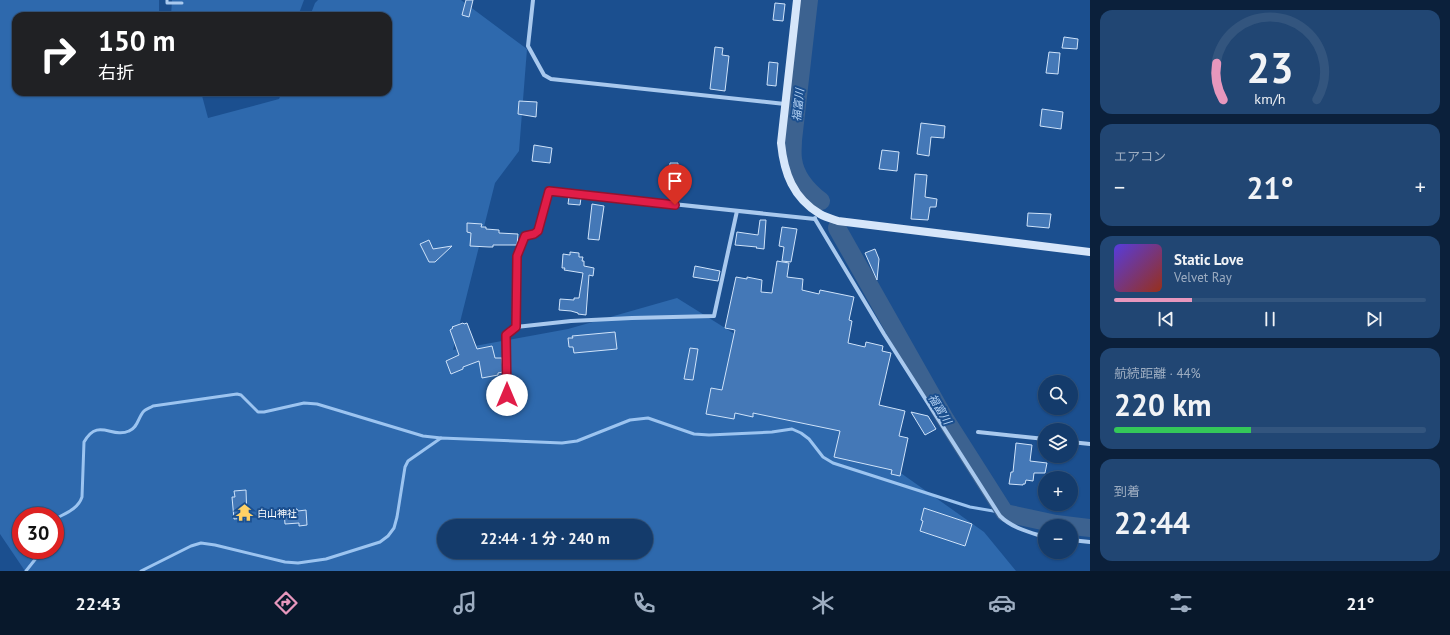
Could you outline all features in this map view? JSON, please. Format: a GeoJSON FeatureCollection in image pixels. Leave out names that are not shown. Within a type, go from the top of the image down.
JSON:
{"type":"FeatureCollection","features":[{"type":"Feature","properties":{"kind":"street"},"geometry":{"type":"LineString","coordinates":[[533,0],[528,46],[544,75],[551,79],[786,104]]}},
{"type":"Feature","properties":{"kind":"street"},"geometry":{"type":"LineString","coordinates":[[797,0],[781,143],[783,162],[788,178],[801,198],[817,216],[884,334],[1000,516],[1005,522],[1021,530],[1038,535]]}},
{"type":"Feature","properties":{"kind":"street"},"geometry":{"type":"LineString","coordinates":[[516,327],[517,256],[525,236],[534,234],[538,231],[549,191],[737,211],[817,216],[838,221],[1090,252]]}},
{"type":"Feature","properties":{"kind":"street"},"geometry":{"type":"LineString","coordinates":[[507,395],[506,335],[516,327],[571,321],[714,316],[737,211]]}},
{"type":"Feature","properties":{"kind":"street"},"geometry":{"type":"LineString","coordinates":[[978,432],[1038,438]]}},
{"type":"Feature","properties":{"kind":"street"},"geometry":{"type":"LineString","coordinates":[[1078,443],[1090,444]]}},
{"type":"Feature","properties":{"kind":"street"},"geometry":{"type":"LineString","coordinates":[[1078,541],[1090,542]]}},
{"type":"Feature","properties":{"kind":"lane"},"geometry":{"type":"LineString","coordinates":[[167,0],[167,3],[182,3]]}},
{"type":"Feature","properties":{"kind":"shaded area"},"geometry":{"type":"Polygon","coordinates":[[[0,0],[159,0],[159,12],[12,12],[12,96],[202,96],[208,118],[279,99],[280,96],[392,96],[392,12],[312,12],[315,3],[318,0],[461,0],[527,49],[519,151],[495,183],[453,350],[568,329],[677,298],[767,354],[881,459],[984,532],[1016,571],[25,571],[17,559],[64,559],[64,507],[12,507],[12,552],[0,534],[0,0]]]}},
{"type":"Feature","properties":{"kind":"shaded area"},"geometry":{"type":"Polygon","coordinates":[[[172,0],[304,0],[300,12],[171,12],[172,0]]]}},
{"type":"Feature","properties":{"kind":"building"},"geometry":{"type":"Polygon","coordinates":[[[466,0],[473,0],[469,17],[462,15],[466,0]]]}},
{"type":"Feature","properties":{"kind":"building"},"geometry":{"type":"Polygon","coordinates":[[[775,3],[785,4],[783,21],[773,20],[775,3]]]}},
{"type":"Feature","properties":{"kind":"building"},"geometry":{"type":"Polygon","coordinates":[[[1064,37],[1078,39],[1077,49],[1062,48],[1064,37]]]}},
{"type":"Feature","properties":{"kind":"building"},"geometry":{"type":"Polygon","coordinates":[[[715,47],[723,48],[722,55],[729,56],[725,91],[710,89],[715,47]]]}},
{"type":"Feature","properties":{"kind":"building"},"geometry":{"type":"Polygon","coordinates":[[[1049,52],[1060,53],[1058,74],[1046,73],[1049,52]]]}},
{"type":"Feature","properties":{"kind":"building"},"geometry":{"type":"Polygon","coordinates":[[[769,62],[778,63],[776,86],[767,85],[769,62]]]}},
{"type":"Feature","properties":{"kind":"building"},"geometry":{"type":"Polygon","coordinates":[[[519,101],[537,102],[536,117],[518,114],[519,101]]]}},
{"type":"Feature","properties":{"kind":"building"},"geometry":{"type":"Polygon","coordinates":[[[1042,109],[1063,112],[1061,129],[1040,126],[1042,109]]]}},
{"type":"Feature","properties":{"kind":"building"},"geometry":{"type":"Polygon","coordinates":[[[921,123],[945,126],[944,138],[931,137],[929,156],[917,154],[921,123]]]}},
{"type":"Feature","properties":{"kind":"building"},"geometry":{"type":"Polygon","coordinates":[[[534,145],[552,148],[550,163],[532,161],[534,145]]]}},
{"type":"Feature","properties":{"kind":"building"},"geometry":{"type":"Polygon","coordinates":[[[882,150],[899,152],[897,171],[879,169],[882,150]]]}},
{"type":"Feature","properties":{"kind":"building"},"geometry":{"type":"Polygon","coordinates":[[[670,163],[678,163],[677,193],[667,192],[670,163]]]}},
{"type":"Feature","properties":{"kind":"building"},"geometry":{"type":"Polygon","coordinates":[[[915,174],[927,175],[925,197],[937,199],[936,207],[930,207],[928,220],[911,219],[915,174]]]}},
{"type":"Feature","properties":{"kind":"building"},"geometry":{"type":"Polygon","coordinates":[[[569,197],[581,198],[580,205],[568,204],[569,197]]]}},
{"type":"Feature","properties":{"kind":"building"},"geometry":{"type":"Polygon","coordinates":[[[592,204],[604,206],[599,240],[588,239],[592,204]]]}},
{"type":"Feature","properties":{"kind":"building"},"geometry":{"type":"Polygon","coordinates":[[[1028,213],[1051,214],[1049,228],[1027,226],[1028,213]]]}},
{"type":"Feature","properties":{"kind":"building"},"geometry":{"type":"Polygon","coordinates":[[[760,220],[766,220],[764,249],[735,245],[737,232],[758,235],[760,220]]]}},
{"type":"Feature","properties":{"kind":"building"},"geometry":{"type":"Polygon","coordinates":[[[467,223],[482,224],[481,227],[499,230],[499,233],[518,234],[517,245],[493,245],[493,247],[470,246],[471,233],[467,232],[467,223]]]}},
{"type":"Feature","properties":{"kind":"building"},"geometry":{"type":"Polygon","coordinates":[[[782,227],[797,229],[791,262],[782,261],[784,247],[779,246],[782,227]]]}},
{"type":"Feature","properties":{"kind":"building"},"geometry":{"type":"Polygon","coordinates":[[[429,240],[433,249],[452,246],[435,262],[429,262],[420,244],[429,240]]]}},
{"type":"Feature","properties":{"kind":"building"},"geometry":{"type":"Polygon","coordinates":[[[875,249],[879,259],[877,280],[865,253],[875,249]]]}},
{"type":"Feature","properties":{"kind":"building"},"geometry":{"type":"Polygon","coordinates":[[[570,252],[579,253],[579,257],[583,257],[582,261],[584,261],[584,266],[594,268],[593,276],[589,275],[586,315],[571,311],[559,310],[560,299],[574,300],[574,298],[579,298],[583,273],[564,270],[565,268],[562,268],[563,254],[570,255],[570,252]]]}},
{"type":"Feature","properties":{"kind":"building"},"geometry":{"type":"Polygon","coordinates":[[[777,261],[789,263],[787,277],[803,279],[802,290],[819,294],[820,290],[854,297],[849,320],[852,321],[848,343],[865,347],[866,342],[883,346],[882,351],[891,353],[879,405],[905,411],[899,436],[908,438],[900,476],[891,474],[892,470],[834,457],[840,431],[753,413],[753,417],[735,413],[734,419],[706,414],[711,388],[722,390],[735,330],[725,328],[736,277],[747,279],[747,277],[762,280],[761,292],[772,293],[777,261]]]}},
{"type":"Feature","properties":{"kind":"building"},"geometry":{"type":"Polygon","coordinates":[[[695,266],[720,271],[718,281],[693,277],[695,266]]]}},
{"type":"Feature","properties":{"kind":"building"},"geometry":{"type":"Polygon","coordinates":[[[467,323],[477,349],[492,346],[495,358],[502,358],[503,372],[498,373],[498,375],[482,378],[479,361],[463,367],[463,369],[451,374],[446,361],[459,355],[450,330],[453,328],[452,327],[467,323]]]}},
{"type":"Feature","properties":{"kind":"building"},"geometry":{"type":"Polygon","coordinates":[[[615,332],[617,349],[574,353],[573,347],[569,347],[568,338],[573,338],[572,336],[615,332]]]}},
{"type":"Feature","properties":{"kind":"building"},"geometry":{"type":"Polygon","coordinates":[[[690,348],[698,349],[693,380],[684,379],[690,348]]]}},
{"type":"Feature","properties":{"kind":"building"},"geometry":{"type":"Polygon","coordinates":[[[911,412],[928,416],[936,429],[925,435],[911,412]]]}},
{"type":"Feature","properties":{"kind":"building"},"geometry":{"type":"Polygon","coordinates":[[[1016,443],[1032,445],[1030,461],[1047,463],[1045,471],[1038,471],[1038,473],[1034,473],[1033,481],[1026,480],[1025,484],[1023,485],[1009,484],[1011,472],[1013,472],[1016,443]]]}},
{"type":"Feature","properties":{"kind":"building"},"geometry":{"type":"Polygon","coordinates":[[[246,490],[247,518],[234,519],[232,497],[235,497],[234,491],[246,490]]]}},
{"type":"Feature","properties":{"kind":"building"},"geometry":{"type":"Polygon","coordinates":[[[924,508],[972,524],[965,546],[920,531],[923,521],[921,520],[924,508]]]}},
{"type":"Feature","properties":{"kind":"building"},"geometry":{"type":"Polygon","coordinates":[[[290,509],[297,509],[298,511],[306,510],[307,525],[299,526],[299,523],[285,524],[284,512],[290,512],[290,509]]]}},
{"type":"Feature","properties":{"kind":"waterway","name":"福富川"},"geometry":{"type":"LineString","coordinates":[[809,0],[793,140],[793,157],[794,165],[799,177],[811,193],[821,201]]}},
{"type":"Feature","properties":{"kind":"waterway","name":"福富川"},"geometry":{"type":"LineString","coordinates":[[837,228],[944,417],[1005,513],[1056,524],[1090,528]]}},
{"type":"Feature","properties":{"kind":"waterway"},"geometry":{"type":"LineString","coordinates":[[64,514],[75,508],[82,497],[84,442],[89,435],[100,430],[117,433],[132,430],[142,413],[153,406],[237,394],[241,395],[258,412],[304,403],[317,404],[423,436],[441,438]]}},
{"type":"Feature","properties":{"kind":"waterway"},"geometry":{"type":"LineString","coordinates":[[141,571],[191,546],[201,543],[285,562],[298,563],[326,559],[380,542],[388,536],[394,528],[397,517],[405,467],[408,461],[441,438],[562,443],[577,441],[630,420],[648,418],[694,434],[709,435],[772,432],[792,429],[809,439],[823,457],[833,463],[970,507],[1005,513]]}},
{"type":"Feature","properties":{"kind":"waterway"},"geometry":{"type":"LineString","coordinates":[[26,571],[35,559]]}},
{"type":"Feature","properties":{"kind":"place","name":"白山神社"},"geometry":{"type":"Point","coordinates":[244,513]}},
{"type":"Feature","properties":{"kind":"route"},"geometry":{"type":"LineString","coordinates":[[507,395],[506,335],[516,327],[518,250],[525,236],[534,234],[538,231],[549,191],[675,205]]}}]}
